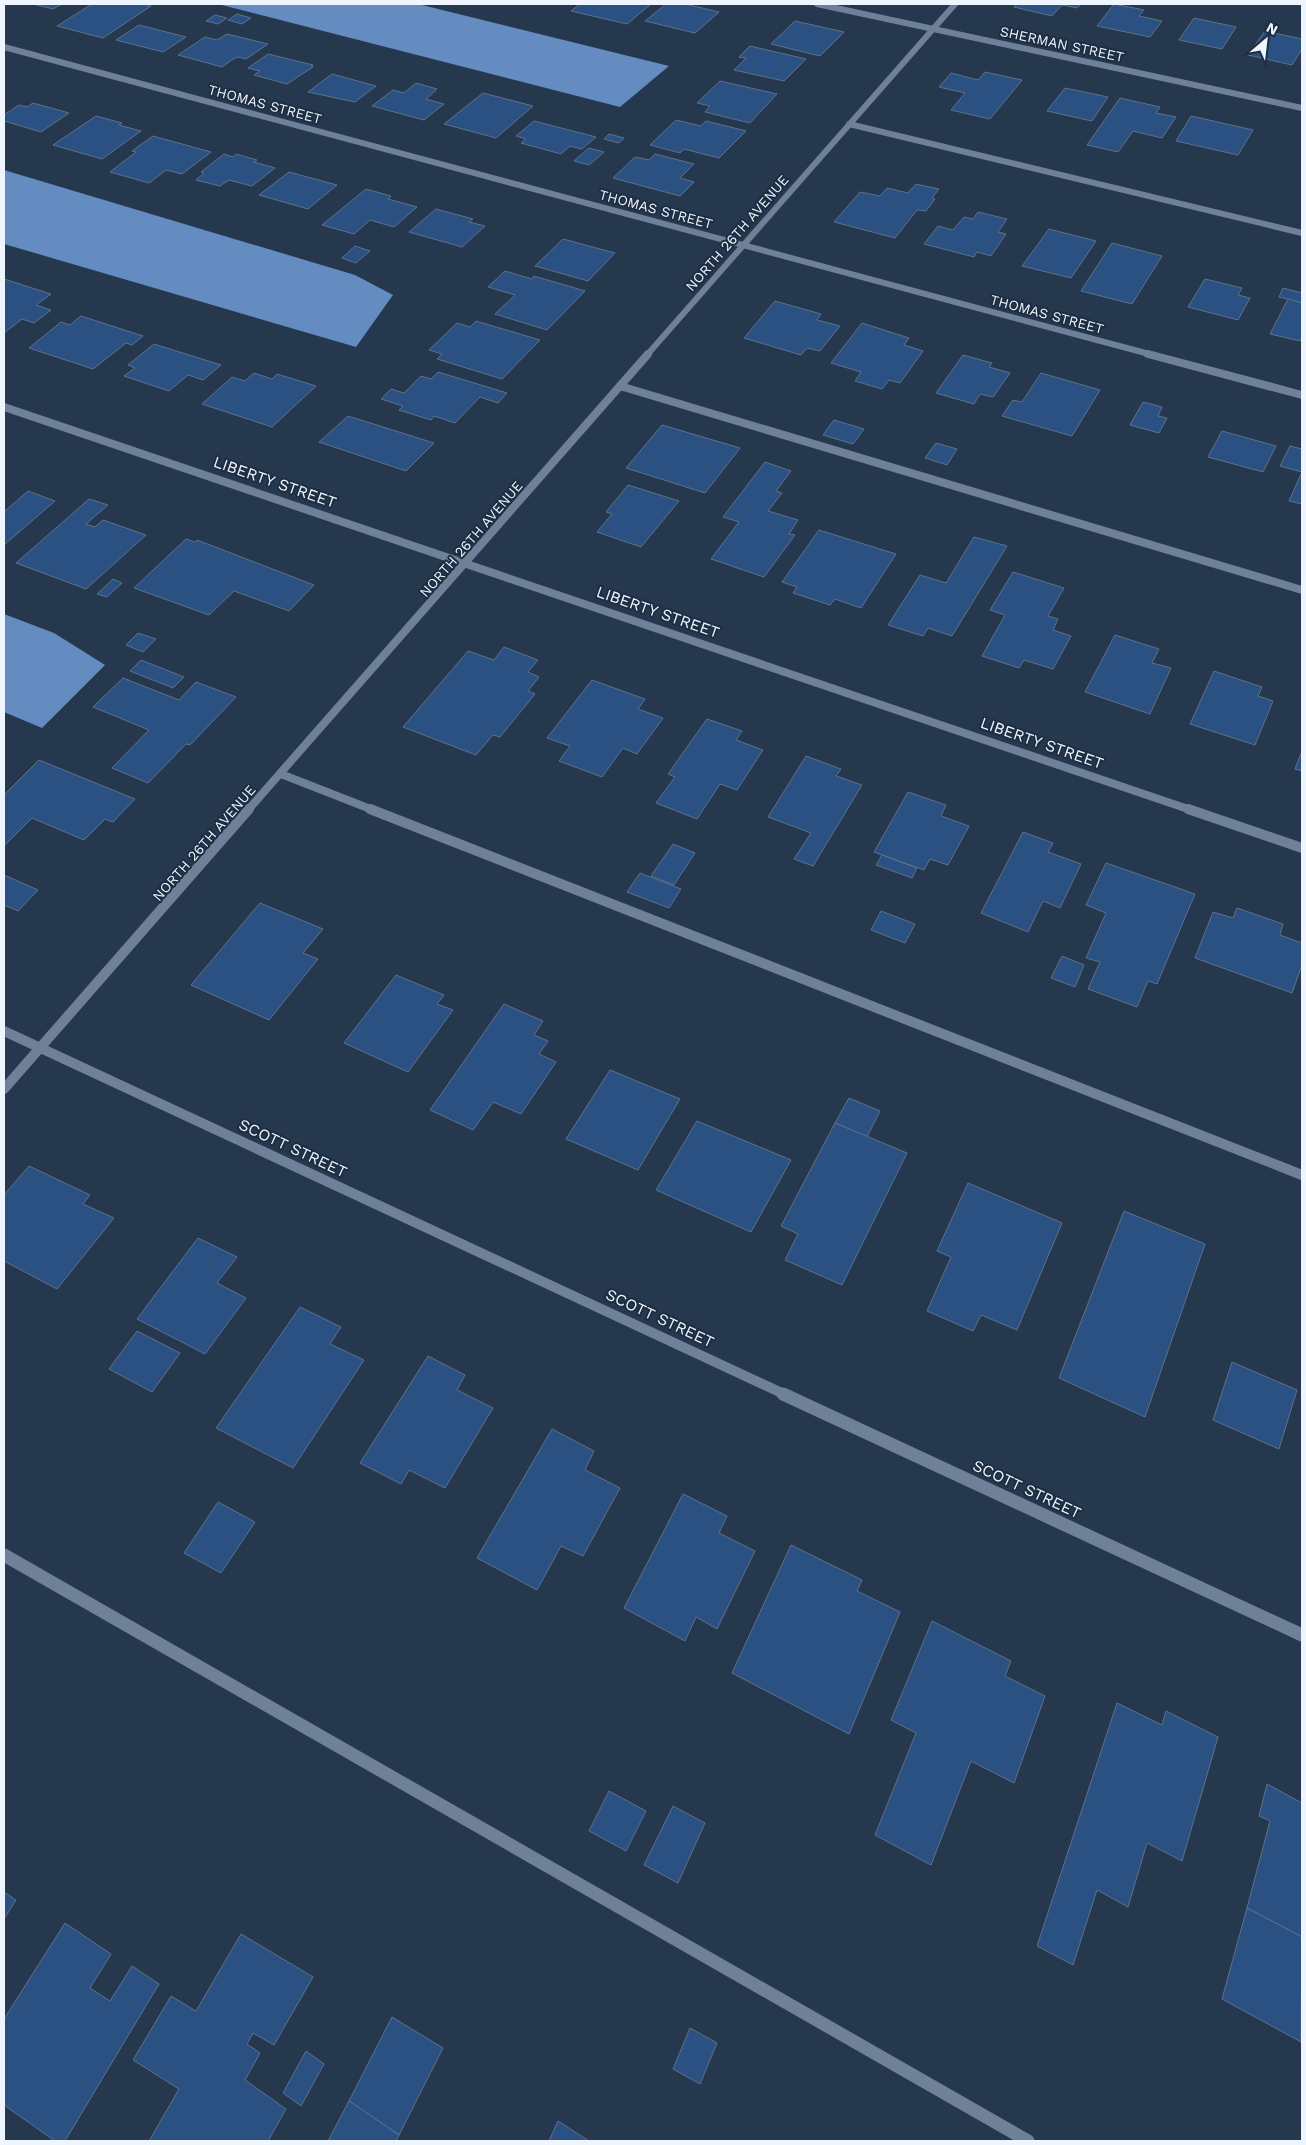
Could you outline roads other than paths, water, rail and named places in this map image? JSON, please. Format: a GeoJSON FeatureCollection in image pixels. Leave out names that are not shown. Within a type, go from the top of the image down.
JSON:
{"type":"FeatureCollection","features":[{"type":"Feature","properties":{"kind":"street","name":"SHERMAN STREET"},"geometry":{"type":"LineString","coordinates":[[817,4],[1302,108]]}},
{"type":"Feature","properties":{"kind":"street","name":"NORTH 26TH AVENUE"},"geometry":{"type":"LineString","coordinates":[[4,1089],[955,4]]}},
{"type":"Feature","properties":{"kind":"street","name":"THOMAS STREET"},"geometry":{"type":"LineString","coordinates":[[4,47],[1302,395]]}},
{"type":"Feature","properties":{"kind":"street"},"geometry":{"type":"LineString","coordinates":[[849,124],[1302,233]]}},
{"type":"Feature","properties":{"kind":"street"},"geometry":{"type":"LineString","coordinates":[[620,386],[1302,590]]}},
{"type":"Feature","properties":{"kind":"street","name":"LIBERTY STREET"},"geometry":{"type":"LineString","coordinates":[[4,407],[1302,848]]}},
{"type":"Feature","properties":{"kind":"street"},"geometry":{"type":"LineString","coordinates":[[281,774],[1302,1175]]}},
{"type":"Feature","properties":{"kind":"street","name":"SCOTT STREET"},"geometry":{"type":"LineString","coordinates":[[4,1031],[1302,1635]]}},
{"type":"Feature","properties":{"kind":"street"},"geometry":{"type":"LineString","coordinates":[[4,1554],[1028,2141]]}},
{"type":"Feature","properties":{"kind":"water"},"geometry":{"type":"Polygon","coordinates":[[[218,4],[418,4],[669,66],[620,107],[218,4]]]}},
{"type":"Feature","properties":{"kind":"water"},"geometry":{"type":"Polygon","coordinates":[[[4,170],[355,275],[393,295],[356,347],[4,244],[4,170]]]}},
{"type":"Feature","properties":{"kind":"water"},"geometry":{"type":"Polygon","coordinates":[[[4,614],[54,633],[105,665],[42,728],[4,712],[4,614]]]}}]}
